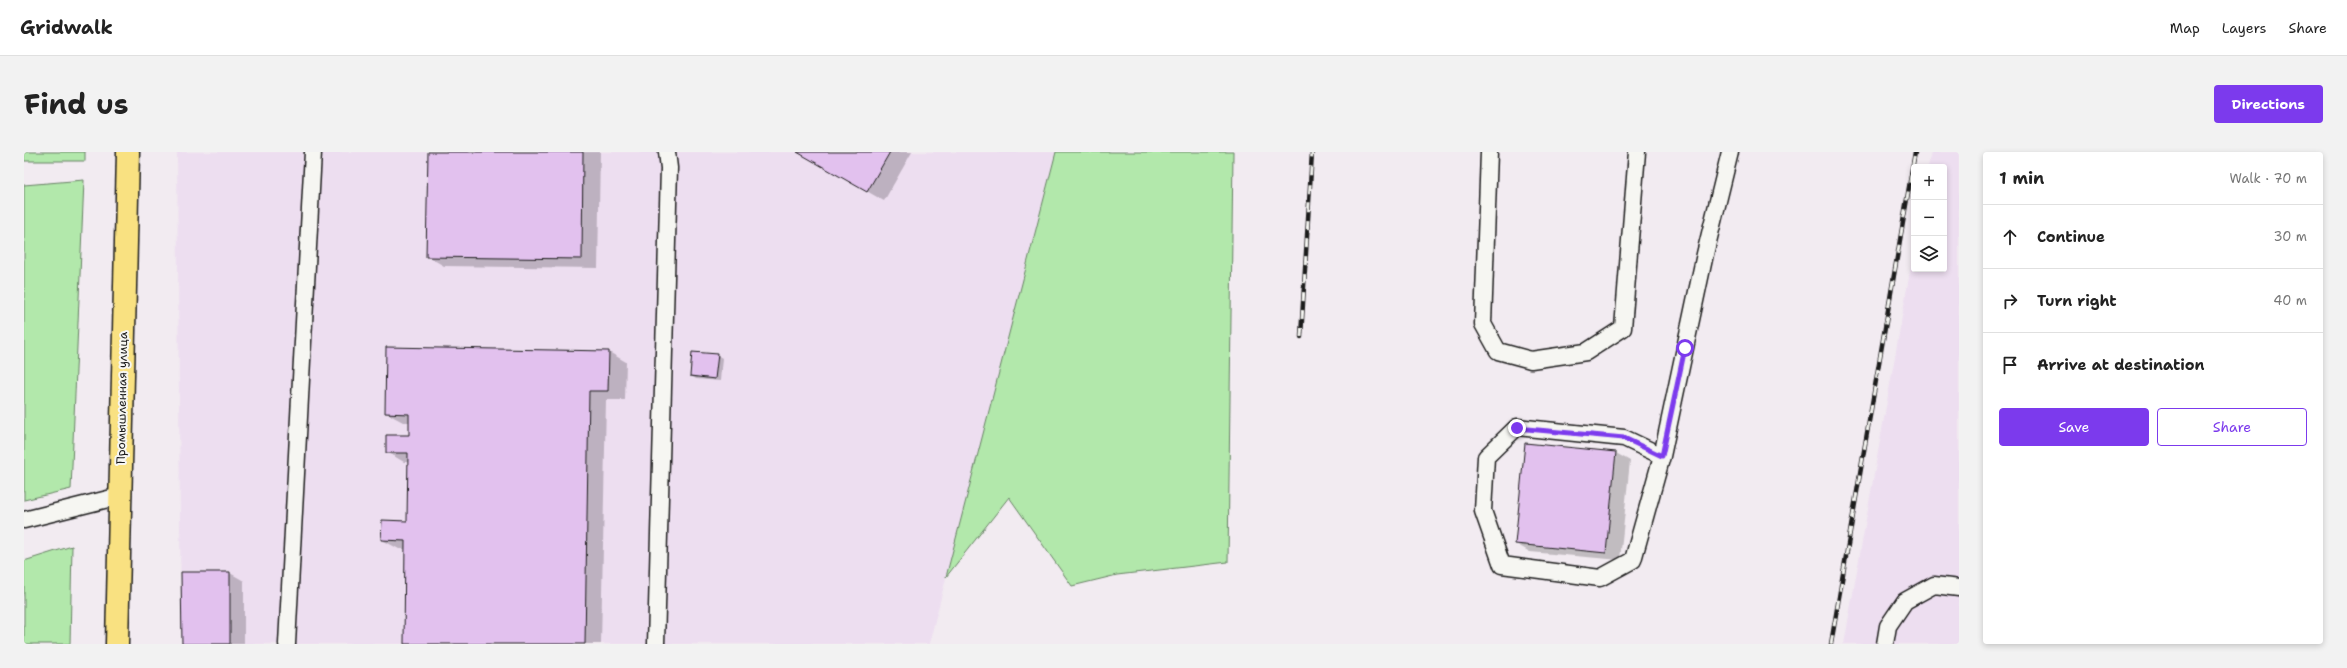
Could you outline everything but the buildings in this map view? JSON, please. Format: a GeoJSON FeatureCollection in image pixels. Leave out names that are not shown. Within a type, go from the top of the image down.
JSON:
{"type":"FeatureCollection","features":[{"type":"Feature","properties":{"kind":"main road","name":"Промышленная улица"},"geometry":{"type":"LineString","coordinates":[[117,644],[128,152]]}},
{"type":"Feature","properties":{"kind":"lane"},"geometry":{"type":"LineString","coordinates":[[287,644],[313,152]]}},
{"type":"Feature","properties":{"kind":"lane"},"geometry":{"type":"LineString","coordinates":[[656,644],[669,168],[667,152]]}},
{"type":"Feature","properties":{"kind":"lane"},"geometry":{"type":"LineString","coordinates":[[1489,152],[1483,324],[1498,352],[1531,360],[1586,352],[1622,328],[1637,152]]}},
{"type":"Feature","properties":{"kind":"lane"},"geometry":{"type":"LineString","coordinates":[[1662,456],[1624,438],[1517,428],[1486,457],[1483,511],[1502,566],[1600,578],[1633,560],[1662,456],[1705,254],[1730,152]]}},
{"type":"Feature","properties":{"kind":"lane"},"geometry":{"type":"LineString","coordinates":[[24,520],[120,496]]}},
{"type":"Feature","properties":{"kind":"lane"},"geometry":{"type":"LineString","coordinates":[[1886,644],[1888,626],[1905,601],[1934,585],[1959,588]]}},
{"type":"Feature","properties":{"kind":"shaded area"},"geometry":{"type":"Polygon","coordinates":[[[177,152],[1056,152],[929,644],[181,644],[177,152]]]}},
{"type":"Feature","properties":{"kind":"shaded area"},"geometry":{"type":"Polygon","coordinates":[[[1931,152],[1959,152],[1959,644],[1844,644],[1911,266],[1911,272],[1947,272],[1947,164],[1929,164],[1931,152]]]}},
{"type":"Feature","properties":{"kind":"green space"},"geometry":{"type":"Polygon","coordinates":[[[24,152],[85,152],[85,161],[24,161],[24,152]]]}},
{"type":"Feature","properties":{"kind":"green space"},"geometry":{"type":"Polygon","coordinates":[[[1056,152],[1233,152],[1228,562],[1117,575],[1072,586],[1009,497],[946,577],[1056,152]]]}},
{"type":"Feature","properties":{"kind":"green space"},"geometry":{"type":"Polygon","coordinates":[[[84,180],[71,489],[24,500],[24,185],[84,180]]]}},
{"type":"Feature","properties":{"kind":"green space"},"geometry":{"type":"Polygon","coordinates":[[[72,546],[70,644],[24,644],[24,561],[72,546]]]}},
{"type":"Feature","properties":{"kind":"railway"},"geometry":{"type":"LineString","coordinates":[[1301,337],[1312,152]]}},
{"type":"Feature","properties":{"kind":"railway"},"geometry":{"type":"LineString","coordinates":[[1831,644],[1915,152]]}},
{"type":"Feature","properties":{"kind":"route"},"geometry":{"type":"LineString","coordinates":[[1517,428],[1624,438],[1662,456],[1685,348]]}}]}
